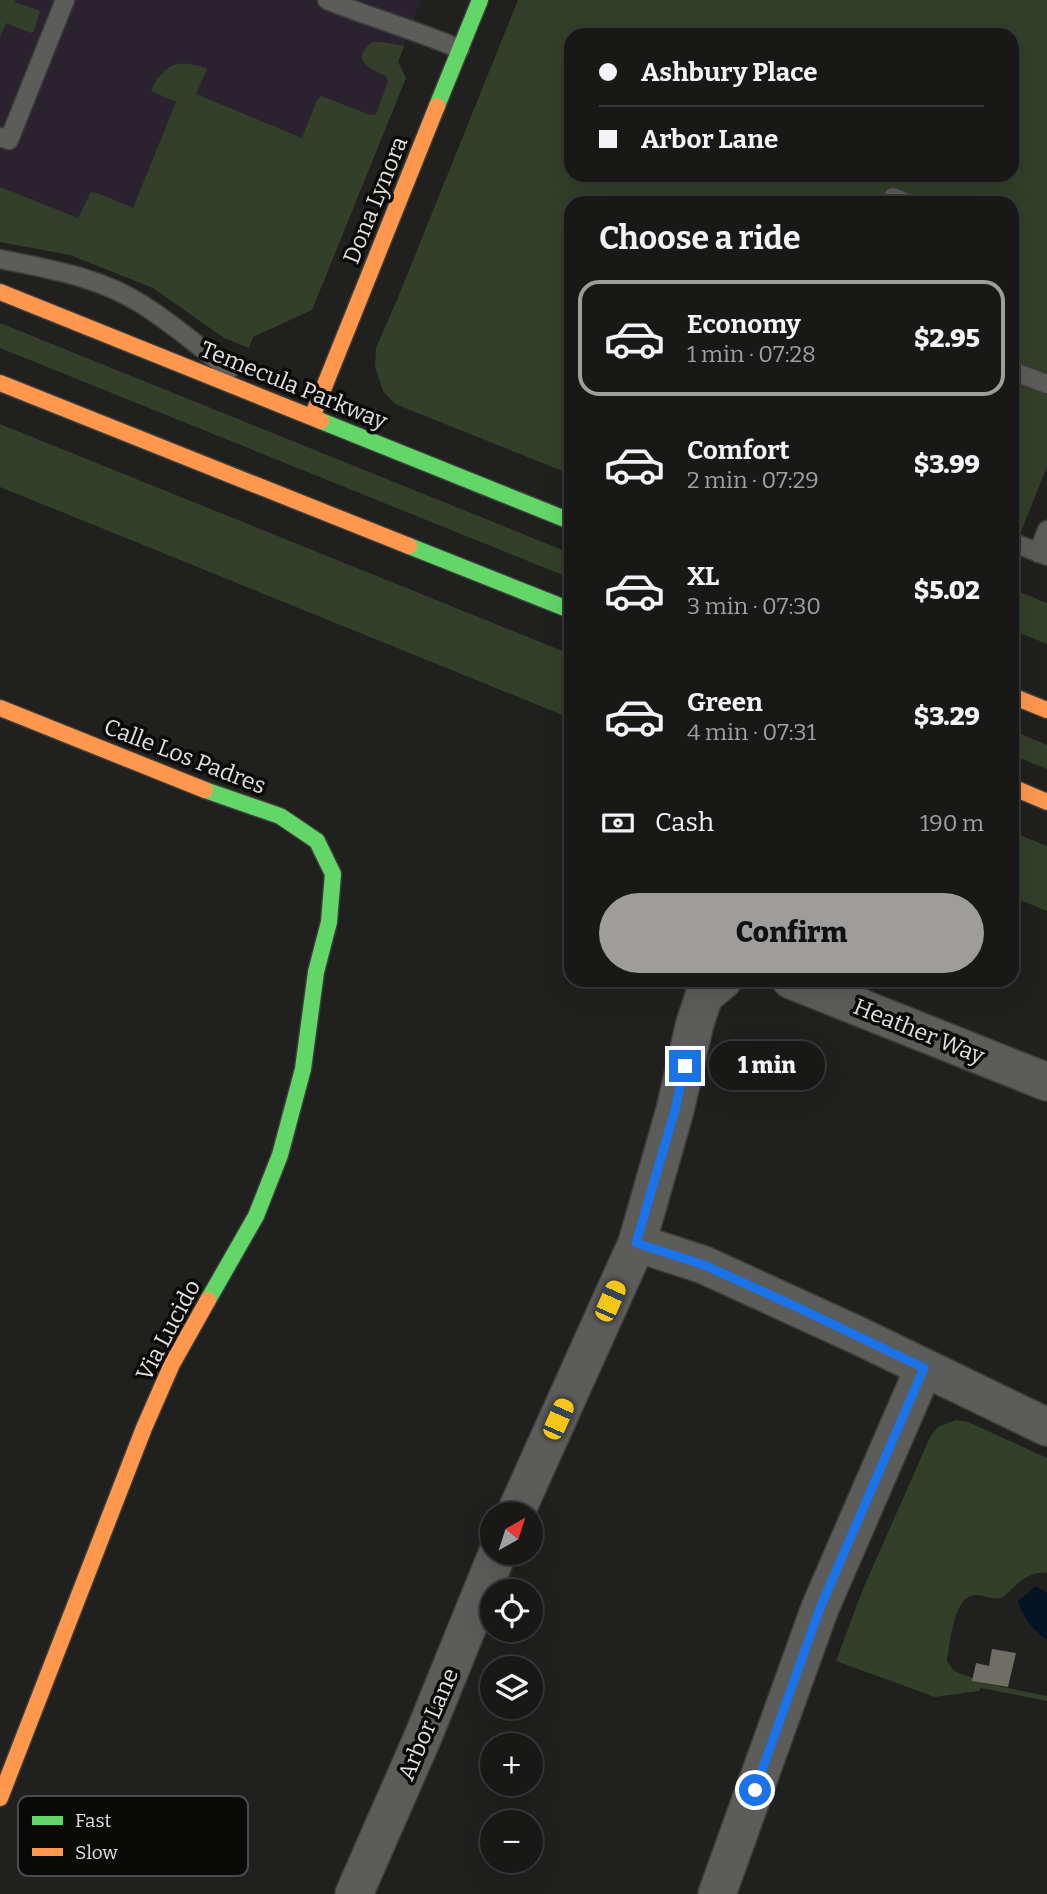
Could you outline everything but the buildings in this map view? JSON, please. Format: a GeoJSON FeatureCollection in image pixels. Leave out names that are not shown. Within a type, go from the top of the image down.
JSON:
{"type":"FeatureCollection","features":[{"type":"Feature","properties":{"kind":"street","name":"Dona Lynora"},"geometry":{"type":"LineString","coordinates":[[312,417],[480,0]]}},
{"type":"Feature","properties":{"kind":"street","name":"Temecula Parkway"},"geometry":{"type":"LineString","coordinates":[[0,292],[564,519]]}},
{"type":"Feature","properties":{"kind":"street"},"geometry":{"type":"LineString","coordinates":[[0,383],[564,608]]}},
{"type":"Feature","properties":{"kind":"street"},"geometry":{"type":"LineString","coordinates":[[1019,699],[1047,710]]}},
{"type":"Feature","properties":{"kind":"street","name":"Calle Los Padres"},"geometry":{"type":"LineString","coordinates":[[0,708],[222,797],[281,816],[317,841],[333,874]]}},
{"type":"Feature","properties":{"kind":"street"},"geometry":{"type":"LineString","coordinates":[[1019,790],[1047,802]]}},
{"type":"Feature","properties":{"kind":"street","name":"Via Lucido"},"geometry":{"type":"LineString","coordinates":[[0,1798],[9,1747],[144,1428],[172,1364],[256,1216],[280,1155],[303,1069],[316,972],[329,922],[333,874]]}},
{"type":"Feature","properties":{"kind":"street","name":"Heather Way"},"geometry":{"type":"LineString","coordinates":[[809,987],[1047,1082]]}},
{"type":"Feature","properties":{"kind":"street"},"geometry":{"type":"LineString","coordinates":[[520,1502],[636,1243],[675,1110],[695,1023],[714,988]]}},
{"type":"Feature","properties":{"kind":"street"},"geometry":{"type":"LineString","coordinates":[[636,1243],[704,1265],[1047,1427]]}},
{"type":"Feature","properties":{"kind":"street"},"geometry":{"type":"LineString","coordinates":[[717,1894],[820,1608],[924,1368]]}},
{"type":"Feature","properties":{"kind":"street","name":"Arbor Lane"},"geometry":{"type":"LineString","coordinates":[[354,1894],[422,1740],[493,1565]]}},
{"type":"Feature","properties":{"kind":"lane"},"geometry":{"type":"LineString","coordinates":[[0,137],[9,140],[65,0]]}},
{"type":"Feature","properties":{"kind":"lane"},"geometry":{"type":"LineString","coordinates":[[327,0],[423,33],[460,49]]}},
{"type":"Feature","properties":{"kind":"lane"},"geometry":{"type":"LineString","coordinates":[[0,259],[63,272],[104,285],[142,304],[267,400]]}},
{"type":"Feature","properties":{"kind":"lane"},"geometry":{"type":"LineString","coordinates":[[1019,374],[1047,384]]}},
{"type":"Feature","properties":{"kind":"lane"},"geometry":{"type":"LineString","coordinates":[[1019,545],[1043,554],[1047,530]]}},
{"type":"Feature","properties":{"kind":"shaded area"},"geometry":{"type":"Polygon","coordinates":[[[0,0],[421,0],[398,62],[406,78],[312,310],[253,337],[249,348],[224,338],[153,288],[70,255],[0,242],[0,0]]]}},
{"type":"Feature","properties":{"kind":"green space"},"geometry":{"type":"Polygon","coordinates":[[[0,0],[15,0],[38,10],[40,12],[34,31],[31,33],[6,23],[0,37],[0,0]]]}},
{"type":"Feature","properties":{"kind":"green space"},"geometry":{"type":"Polygon","coordinates":[[[518,0],[1047,0],[1047,467],[1019,537],[1019,196],[564,196],[564,472],[395,404],[383,391],[375,366],[376,348],[518,0]]]}},
{"type":"Feature","properties":{"kind":"green space"},"geometry":{"type":"Polygon","coordinates":[[[372,42],[404,46],[398,62],[406,78],[312,310],[253,337],[249,348],[224,338],[153,288],[70,255],[0,242],[0,187],[78,218],[91,192],[133,208],[176,102],[151,91],[161,74],[173,65],[188,64],[207,69],[196,94],[302,138],[321,96],[370,115],[376,114],[388,81],[386,76],[368,67],[362,59],[366,48],[372,42]]]}},
{"type":"Feature","properties":{"kind":"green space"},"geometry":{"type":"Polygon","coordinates":[[[0,323],[564,551],[564,576],[0,348],[0,323]]]}},
{"type":"Feature","properties":{"kind":"green space"},"geometry":{"type":"Polygon","coordinates":[[[0,424],[564,652],[564,716],[0,487],[0,424]]]}},
{"type":"Feature","properties":{"kind":"green space"},"geometry":{"type":"Polygon","coordinates":[[[1019,592],[1047,603],[1047,644],[1019,633],[1019,592]]]}},
{"type":"Feature","properties":{"kind":"green space"},"geometry":{"type":"Polygon","coordinates":[[[1019,733],[1047,745],[1047,769],[1019,758],[1019,733]]]}},
{"type":"Feature","properties":{"kind":"green space"},"geometry":{"type":"Polygon","coordinates":[[[1019,835],[1047,846],[1047,911],[1019,900],[1019,835]]]}},
{"type":"Feature","properties":{"kind":"green space"},"geometry":{"type":"Polygon","coordinates":[[[956,1420],[968,1422],[1047,1458],[1047,1573],[1028,1576],[1003,1597],[968,1597],[957,1612],[947,1661],[954,1671],[973,1678],[973,1681],[1047,1696],[1047,1701],[981,1688],[979,1691],[935,1697],[836,1661],[863,1589],[931,1435],[938,1427],[956,1420]]]}},
{"type":"Feature","properties":{"kind":"water"},"geometry":{"type":"Polygon","coordinates":[[[1036,1586],[1047,1593],[1047,1640],[1029,1623],[1018,1601],[1036,1586]]]}},
{"type":"Feature","properties":{"kind":"traffic: fast"},"geometry":{"type":"LineString","coordinates":[[437,106],[480,0]]}},
{"type":"Feature","properties":{"kind":"traffic: fast"},"geometry":{"type":"LineString","coordinates":[[321,421],[564,519]]}},
{"type":"Feature","properties":{"kind":"traffic: fast"},"geometry":{"type":"LineString","coordinates":[[409,546],[564,608]]}},
{"type":"Feature","properties":{"kind":"traffic: fast"},"geometry":{"type":"LineString","coordinates":[[205,790],[280,816],[317,841],[333,874],[329,922],[316,972],[303,1069],[280,1155],[256,1216],[208,1300]]}},
{"type":"Feature","properties":{"kind":"traffic: slow"},"geometry":{"type":"LineString","coordinates":[[312,417],[437,106]]}},
{"type":"Feature","properties":{"kind":"traffic: slow"},"geometry":{"type":"LineString","coordinates":[[0,292],[321,421]]}},
{"type":"Feature","properties":{"kind":"traffic: slow"},"geometry":{"type":"LineString","coordinates":[[0,383],[409,546]]}},
{"type":"Feature","properties":{"kind":"traffic: slow"},"geometry":{"type":"LineString","coordinates":[[1019,699],[1047,710]]}},
{"type":"Feature","properties":{"kind":"traffic: slow"},"geometry":{"type":"LineString","coordinates":[[0,708],[205,790]]}},
{"type":"Feature","properties":{"kind":"traffic: slow"},"geometry":{"type":"LineString","coordinates":[[1019,790],[1047,802]]}},
{"type":"Feature","properties":{"kind":"traffic: slow"},"geometry":{"type":"LineString","coordinates":[[0,1798],[144,1428],[172,1364],[208,1300]]}},
{"type":"Feature","properties":{"kind":"route"},"geometry":{"type":"LineString","coordinates":[[685,1066],[675,1110],[636,1243],[704,1265],[924,1368],[820,1608],[755,1790]]}}]}
